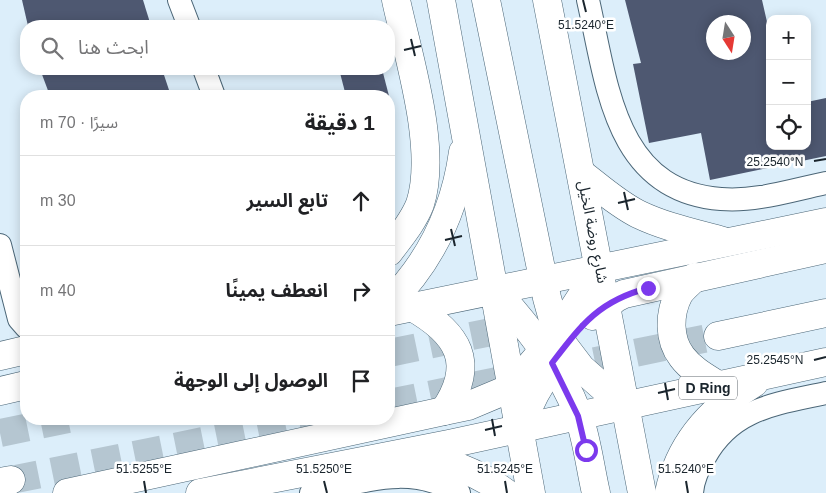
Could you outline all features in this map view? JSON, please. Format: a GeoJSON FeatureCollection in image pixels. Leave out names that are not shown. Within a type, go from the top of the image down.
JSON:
{"type":"FeatureCollection","features":[{"type":"Feature","properties":{"kind":"main road"},"geometry":{"type":"LineString","coordinates":[[395,244],[409,225],[416,211],[426,176],[426,140],[396,0]]}},
{"type":"Feature","properties":{"kind":"main road"},"geometry":{"type":"LineString","coordinates":[[441,0],[531,493]]}},
{"type":"Feature","properties":{"kind":"main road"},"geometry":{"type":"LineString","coordinates":[[486,0],[544,280],[554,349],[578,416],[596,493]]}},
{"type":"Feature","properties":{"kind":"main road","name":"شارع روضة الخيل"},"geometry":{"type":"LineString","coordinates":[[547,0],[642,493]]}},
{"type":"Feature","properties":{"kind":"main road"},"geometry":{"type":"LineString","coordinates":[[396,307],[405,287],[429,253],[447,216],[460,177],[466,136]]}},
{"type":"Feature","properties":{"kind":"main road"},"geometry":{"type":"LineString","coordinates":[[582,174],[610,196],[638,214],[668,226],[728,243]]}},
{"type":"Feature","properties":{"kind":"main road"},"geometry":{"type":"LineString","coordinates":[[396,307],[495,290],[826,222]]}},
{"type":"Feature","properties":{"kind":"main road"},"geometry":{"type":"LineString","coordinates":[[718,385],[696,371],[681,356],[672,336],[672,313],[680,293],[704,282],[826,249]]}},
{"type":"Feature","properties":{"kind":"main road"},"geometry":{"type":"LineString","coordinates":[[395,423],[468,406],[511,388],[606,305],[624,294],[826,263]]}},
{"type":"Feature","properties":{"kind":"main road"},"geometry":{"type":"LineString","coordinates":[[518,428],[554,349],[600,268]]}},
{"type":"Feature","properties":{"kind":"main road"},"geometry":{"type":"LineString","coordinates":[[495,290],[554,349],[581,368],[624,406]]}},
{"type":"Feature","properties":{"kind":"main road"},"geometry":{"type":"LineString","coordinates":[[396,307],[432,318],[448,333],[458,352],[461,373],[456,394],[444,412]]}},
{"type":"Feature","properties":{"kind":"main road"},"geometry":{"type":"LineString","coordinates":[[718,336],[826,313]]}},
{"type":"Feature","properties":{"kind":"main road","name":"D Ring"},"geometry":{"type":"LineString","coordinates":[[200,493],[390,456],[826,362]]}},
{"type":"Feature","properties":{"kind":"main road"},"geometry":{"type":"LineString","coordinates":[[670,493],[672,479],[688,446],[705,420],[730,398],[752,384],[791,370]]}},
{"type":"Feature","properties":{"kind":"main road"},"geometry":{"type":"LineString","coordinates":[[0,391],[20,386]]}},
{"type":"Feature","properties":{"kind":"main road"},"geometry":{"type":"LineString","coordinates":[[67,493],[383,425]]}},
{"type":"Feature","properties":{"kind":"main road"},"geometry":{"type":"LineString","coordinates":[[390,456],[418,458],[445,463],[470,472],[506,493]]}},
{"type":"Feature","properties":{"kind":"street"},"geometry":{"type":"LineString","coordinates":[[179,0],[187,20]]}},
{"type":"Feature","properties":{"kind":"street"},"geometry":{"type":"LineString","coordinates":[[588,0],[614,115],[628,143],[663,182],[691,194],[722,199],[752,198],[826,183]]}},
{"type":"Feature","properties":{"kind":"street"},"geometry":{"type":"LineString","coordinates":[[206,75],[212,90]]}},
{"type":"Feature","properties":{"kind":"street"},"geometry":{"type":"LineString","coordinates":[[0,245],[20,313]]}},
{"type":"Feature","properties":{"kind":"street"},"geometry":{"type":"LineString","coordinates":[[9,354],[20,330]]}},
{"type":"Feature","properties":{"kind":"street"},"geometry":{"type":"LineString","coordinates":[[692,493],[693,480],[711,446],[735,421],[764,407],[826,393]]}},
{"type":"Feature","properties":{"kind":"street"},"geometry":{"type":"LineString","coordinates":[[311,493],[383,478],[411,476],[440,482],[459,493]]}},
{"type":"Feature","properties":{"kind":"building"},"geometry":{"type":"Polygon","coordinates":[[[22,0],[143,0],[149,20],[27,20],[22,0]]]}},
{"type":"Feature","properties":{"kind":"building"},"geometry":{"type":"Polygon","coordinates":[[[625,0],[762,0],[766,18],[766,150],[811,150],[811,101],[826,98],[826,156],[710,180],[701,133],[649,143],[633,64],[641,63],[625,0]]]}},
{"type":"Feature","properties":{"kind":"building"},"geometry":{"type":"Polygon","coordinates":[[[42,75],[164,75],[169,90],[48,90],[42,75]]]}},
{"type":"Feature","properties":{"kind":"building"},"geometry":{"type":"Polygon","coordinates":[[[341,75],[384,75],[387,90],[344,90],[341,75]]]}},
{"type":"Feature","properties":{"kind":"tunnel"},"geometry":{"type":"LineString","coordinates":[[395,352],[525,325]]}},
{"type":"Feature","properties":{"kind":"tunnel"},"geometry":{"type":"LineString","coordinates":[[395,402],[718,336]]}},
{"type":"Feature","properties":{"kind":"tunnel"},"geometry":{"type":"LineString","coordinates":[[0,433],[39,425]]}},
{"type":"Feature","properties":{"kind":"tunnel"},"geometry":{"type":"LineString","coordinates":[[11,480],[282,425]]}},
{"type":"Feature","properties":{"kind":"route"},"geometry":{"type":"LineString","coordinates":[[586,450],[578,416],[568,391],[552,363],[576,332],[606,305],[624,294],[648,288]]}}]}
